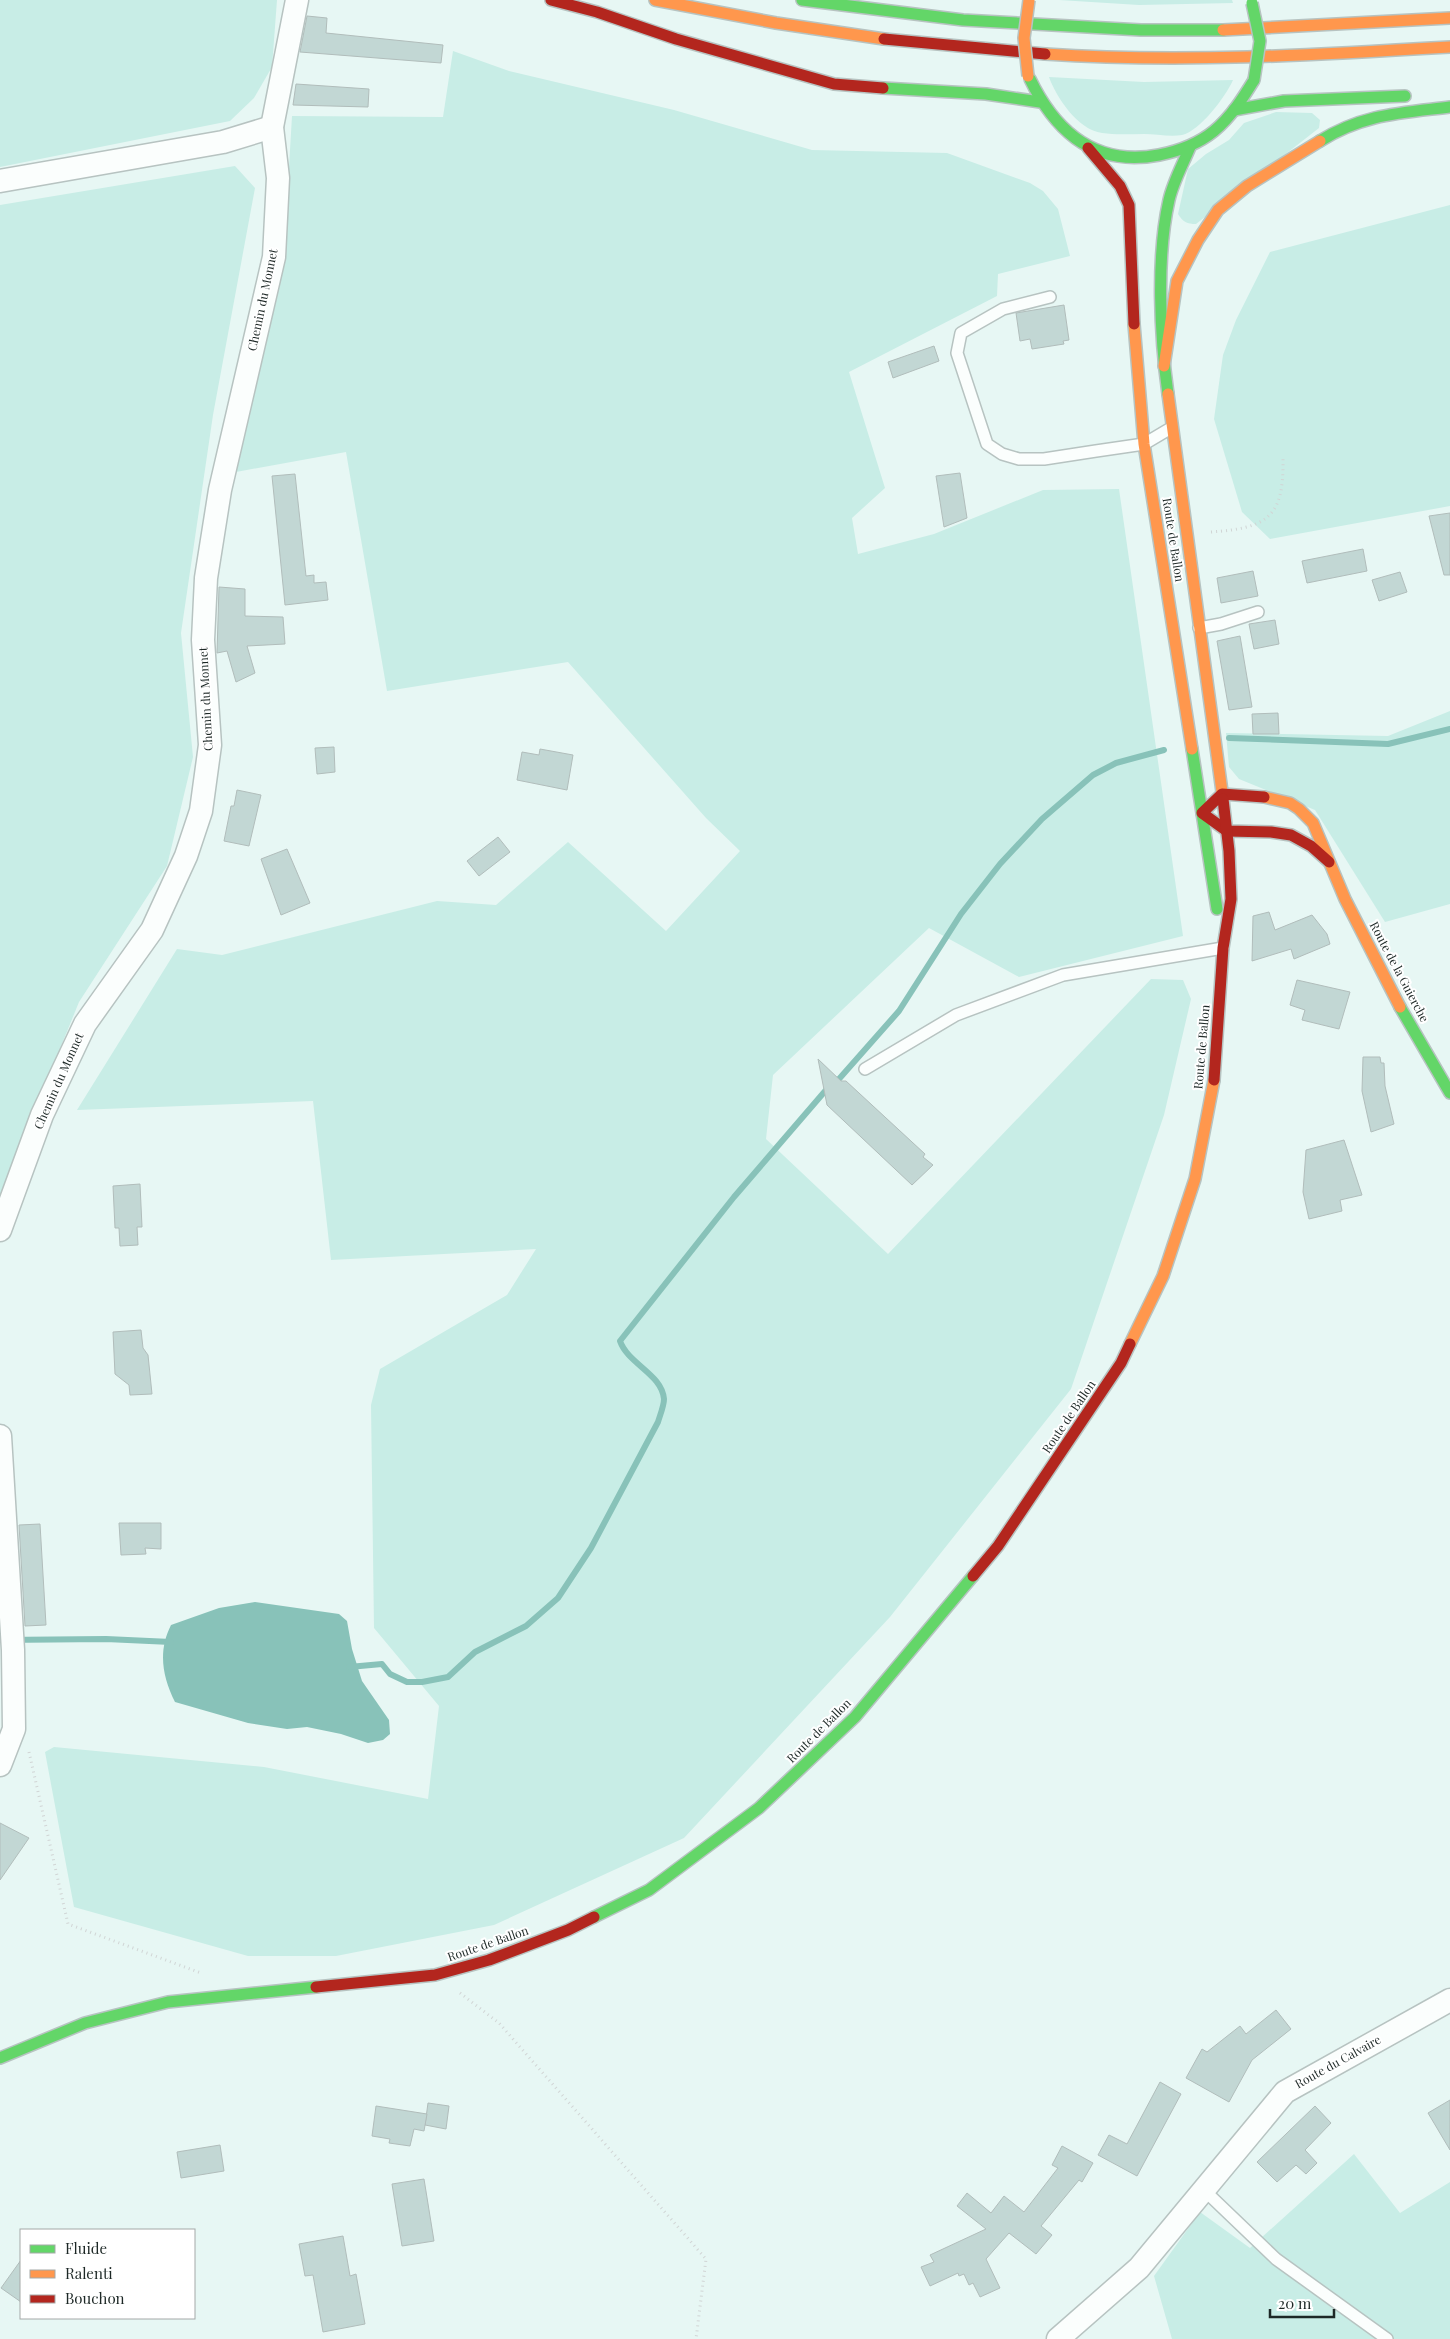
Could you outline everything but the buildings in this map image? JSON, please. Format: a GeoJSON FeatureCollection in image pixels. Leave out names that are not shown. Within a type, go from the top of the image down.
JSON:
{"type":"FeatureCollection","features":[{"type":"Feature","properties":{"kind":"main road"},"geometry":{"type":"LineString","coordinates":[[551,0],[597,12],[676,39],[834,84],[924,92],[986,94],[1040,102]]}},
{"type":"Feature","properties":{"kind":"main road"},"geometry":{"type":"LineString","coordinates":[[654,0],[804,29],[976,50],[1145,58],[1314,56],[1450,47]]}},
{"type":"Feature","properties":{"kind":"main road"},"geometry":{"type":"LineString","coordinates":[[802,0],[963,20],[1141,30],[1237,30],[1450,18]]}},
{"type":"Feature","properties":{"kind":"main road"},"geometry":{"type":"LineString","coordinates":[[1029,0],[1023,21],[1023,52],[1028,76],[1040,102],[1062,127],[1088,148],[1112,154],[1148,158],[1190,147],[1213,132],[1234,110],[1254,80],[1260,58],[1259,24],[1251,1]]}},
{"type":"Feature","properties":{"kind":"main road"},"geometry":{"type":"LineString","coordinates":[[1234,110],[1284,101],[1421,96]]}},
{"type":"Feature","properties":{"kind":"main road"},"geometry":{"type":"LineString","coordinates":[[1164,366],[1177,281],[1198,240],[1218,210],[1246,186],[1340,128],[1371,117],[1450,107]]}},
{"type":"Feature","properties":{"kind":"main road","name":"Route de Ballon"},"geometry":{"type":"LineString","coordinates":[[1190,147],[1169,199],[1161,256],[1164,366],[1170,428],[1186,534],[1186,629],[1202,813],[1223,948]]}},
{"type":"Feature","properties":{"kind":"main road","name":"Route de Ballon"},"geometry":{"type":"LineString","coordinates":[[0,2058],[85,2023],[168,2002],[435,1975],[490,1960],[568,1930],[649,1890],[759,1808],[855,1717],[998,1546],[1121,1363],[1163,1276],[1194,1179],[1213,1088],[1223,948],[1231,899],[1227,831],[1222,794],[1144,444],[1135,351],[1129,205],[1120,186],[1088,148]]}},
{"type":"Feature","properties":{"kind":"main road"},"geometry":{"type":"LineString","coordinates":[[1222,794],[1202,813],[1227,831]]}},
{"type":"Feature","properties":{"kind":"main road","name":"Route de la Guierche"},"geometry":{"type":"LineString","coordinates":[[1222,794],[1278,799],[1296,807],[1308,816],[1316,829],[1329,862],[1377,963],[1450,1093]]}},
{"type":"Feature","properties":{"kind":"main road","name":"Route de la Guierche"},"geometry":{"type":"LineString","coordinates":[[1227,831],[1271,832],[1291,835],[1311,846],[1329,862]]}},
{"type":"Feature","properties":{"kind":"street","name":"Chemin du Monnet"},"geometry":{"type":"LineString","coordinates":[[0,1230],[42,1115],[85,1024],[152,930],[186,856],[200,811],[210,745],[203,640],[206,578],[220,490],[274,257],[278,178],[272,127],[297,0]]}},
{"type":"Feature","properties":{"kind":"street"},"geometry":{"type":"LineString","coordinates":[[0,182],[223,142],[272,127]]}},
{"type":"Feature","properties":{"kind":"street"},"geometry":{"type":"LineString","coordinates":[[0,1436],[13,1641],[14,1729],[0,1765]]}},
{"type":"Feature","properties":{"kind":"street","name":"Route du Calvaire"},"geometry":{"type":"LineString","coordinates":[[1058,2339],[1139,2268],[1285,2092],[1450,2000]]}},
{"type":"Feature","properties":{"kind":"lane"},"geometry":{"type":"LineString","coordinates":[[1050,297],[1003,309],[961,333],[957,353],[987,444],[1002,454],[1019,459],[1044,459],[1144,444],[1170,428]]}},
{"type":"Feature","properties":{"kind":"lane"},"geometry":{"type":"LineString","coordinates":[[1186,629],[1221,624],[1258,612]]}},
{"type":"Feature","properties":{"kind":"lane"},"geometry":{"type":"LineString","coordinates":[[865,1069],[956,1014],[1063,975],[1223,948]]}},
{"type":"Feature","properties":{"kind":"lane"},"geometry":{"type":"LineString","coordinates":[[1204,2190],[1276,2259],[1386,2339]]}},
{"type":"Feature","properties":{"kind":"path"},"geometry":{"type":"LineString","coordinates":[[1186,534],[1242,530],[1262,522],[1279,501],[1283,480],[1283,459]]}},
{"type":"Feature","properties":{"kind":"path"},"geometry":{"type":"LineString","coordinates":[[14,1729],[31,1755],[68,1924],[207,1975]]}},
{"type":"Feature","properties":{"kind":"path"},"geometry":{"type":"LineString","coordinates":[[435,1975],[499,2023],[706,2259],[696,2339]]}},
{"type":"Feature","properties":{"kind":"shaded area"},"geometry":{"type":"Polygon","coordinates":[[[0,0],[277,0],[272,67],[254,98],[230,121],[0,167],[0,0]]]}},
{"type":"Feature","properties":{"kind":"shaded area"},"geometry":{"type":"Polygon","coordinates":[[[1059,0],[1232,0],[1233,3],[1139,5],[1059,0]]]}},
{"type":"Feature","properties":{"kind":"shaded area"},"geometry":{"type":"Polygon","coordinates":[[[453,51],[509,71],[674,110],[812,150],[947,153],[1030,183],[1043,191],[1058,209],[1070,256],[998,274],[997,296],[849,372],[885,488],[852,518],[858,554],[934,534],[1043,490],[1119,489],[1183,936],[1019,977],[929,928],[773,1075],[766,1139],[888,1254],[1151,979],[1183,980],[1191,999],[1164,1115],[1071,1389],[890,1617],[684,1838],[494,1925],[336,1956],[248,1956],[74,1907],[45,1752],[54,1747],[264,1767],[428,1799],[439,1706],[374,1628],[371,1405],[380,1369],[507,1295],[536,1249],[331,1260],[313,1101],[77,1110],[177,949],[222,955],[437,901],[496,905],[568,842],[666,931],[740,851],[706,818],[568,662],[387,691],[346,452],[236,472],[284,252],[292,116],[443,117],[453,51]]]}},
{"type":"Feature","properties":{"kind":"shaded area"},"geometry":{"type":"Polygon","coordinates":[[[1049,77],[1144,82],[1233,80],[1219,103],[1197,127],[1182,135],[1173,136],[1112,134],[1093,131],[1069,111],[1057,94],[1049,77]]]}},
{"type":"Feature","properties":{"kind":"shaded area"},"geometry":{"type":"Polygon","coordinates":[[[1276,112],[1312,113],[1320,120],[1319,128],[1196,224],[1184,221],[1178,214],[1188,169],[1206,154],[1229,140],[1244,123],[1276,112]]]}},
{"type":"Feature","properties":{"kind":"shaded area"},"geometry":{"type":"Polygon","coordinates":[[[235,166],[255,188],[213,415],[181,633],[193,757],[167,866],[79,1002],[0,1196],[0,205],[235,166]]]}},
{"type":"Feature","properties":{"kind":"shaded area"},"geometry":{"type":"Polygon","coordinates":[[[1450,205],[1450,506],[1270,539],[1242,512],[1214,419],[1223,355],[1236,320],[1270,252],[1450,205]]]}},
{"type":"Feature","properties":{"kind":"shaded area"},"geometry":{"type":"Polygon","coordinates":[[[1450,711],[1450,904],[1385,922],[1315,810],[1239,779],[1229,767],[1226,733],[1388,736],[1450,711]]]}},
{"type":"Feature","properties":{"kind":"shaded area"},"geometry":{"type":"Polygon","coordinates":[[[255,1602],[339,1614],[347,1621],[352,1649],[362,1681],[389,1720],[390,1734],[383,1740],[368,1743],[341,1734],[307,1727],[287,1729],[248,1723],[175,1702],[167,1683],[163,1664],[164,1644],[171,1625],[219,1608],[255,1602]]]}},
{"type":"Feature","properties":{"kind":"shaded area"},"geometry":{"type":"Polygon","coordinates":[[[1354,2154],[1400,2213],[1450,2182],[1450,2339],[1172,2339],[1154,2276],[1200,2212],[1250,2248],[1354,2154]]]}},
{"type":"Feature","properties":{"kind":"waterway"},"geometry":{"type":"LineString","coordinates":[[1229,738],[1388,744],[1450,729]]}},
{"type":"Feature","properties":{"kind":"waterway"},"geometry":{"type":"LineString","coordinates":[[349,1667],[382,1664],[390,1674],[407,1682],[422,1682],[448,1677],[475,1652],[526,1626],[558,1598],[591,1548],[658,1422],[663,1405],[662,1390],[651,1376],[630,1356],[620,1341],[734,1197],[826,1090],[839,1079],[899,1011],[961,914],[1000,864],[1042,819],[1093,775],[1116,763],[1164,750]]}},
{"type":"Feature","properties":{"kind":"waterway"},"geometry":{"type":"LineString","coordinates":[[0,1640],[106,1639],[171,1642]]}},
{"type":"Feature","properties":{"kind":"traffic: fast"},"geometry":{"type":"LineString","coordinates":[[802,0],[963,20],[1141,30],[1223,30]]}},
{"type":"Feature","properties":{"kind":"traffic: fast"},"geometry":{"type":"LineString","coordinates":[[1252,3],[1260,41],[1254,80]]}},
{"type":"Feature","properties":{"kind":"traffic: fast"},"geometry":{"type":"LineString","coordinates":[[1030,79],[1052,115],[1081,142],[1116,156],[1136,157],[1159,155],[1174,151],[1208,136],[1231,113],[1254,80]]}},
{"type":"Feature","properties":{"kind":"traffic: fast"},"geometry":{"type":"LineString","coordinates":[[883,88],[986,94],[1040,102]]}},
{"type":"Feature","properties":{"kind":"traffic: fast"},"geometry":{"type":"LineString","coordinates":[[1234,110],[1284,101],[1405,96]]}},
{"type":"Feature","properties":{"kind":"traffic: fast"},"geometry":{"type":"LineString","coordinates":[[1320,141],[1336,132],[1367,120],[1399,113],[1450,107]]}},
{"type":"Feature","properties":{"kind":"traffic: fast"},"geometry":{"type":"LineString","coordinates":[[1168,394],[1161,323],[1162,246],[1169,200],[1190,147]]}},
{"type":"Feature","properties":{"kind":"traffic: fast"},"geometry":{"type":"LineString","coordinates":[[1192,749],[1217,909]]}},
{"type":"Feature","properties":{"kind":"traffic: fast"},"geometry":{"type":"LineString","coordinates":[[1400,1007],[1450,1093]]}},
{"type":"Feature","properties":{"kind":"traffic: fast"},"geometry":{"type":"LineString","coordinates":[[594,1917],[649,1890],[759,1808],[855,1717],[973,1576]]}},
{"type":"Feature","properties":{"kind":"traffic: fast"},"geometry":{"type":"LineString","coordinates":[[0,2058],[85,2023],[168,2002],[316,1987]]}},
{"type":"Feature","properties":{"kind":"traffic: slow"},"geometry":{"type":"LineString","coordinates":[[655,0],[776,23],[884,39]]}},
{"type":"Feature","properties":{"kind":"traffic: slow"},"geometry":{"type":"LineString","coordinates":[[1028,76],[1024,38],[1029,0]]}},
{"type":"Feature","properties":{"kind":"traffic: slow"},"geometry":{"type":"LineString","coordinates":[[1223,30],[1450,18]]}},
{"type":"Feature","properties":{"kind":"traffic: slow"},"geometry":{"type":"LineString","coordinates":[[1045,54],[1096,57],[1197,58],[1450,47]]}},
{"type":"Feature","properties":{"kind":"traffic: slow"},"geometry":{"type":"LineString","coordinates":[[1164,366],[1177,281],[1198,240],[1218,210],[1247,186],[1320,141]]}},
{"type":"Feature","properties":{"kind":"traffic: slow"},"geometry":{"type":"LineString","coordinates":[[1134,324],[1144,444],[1192,749]]}},
{"type":"Feature","properties":{"kind":"traffic: slow"},"geometry":{"type":"LineString","coordinates":[[1168,394],[1223,799]]}},
{"type":"Feature","properties":{"kind":"traffic: slow"},"geometry":{"type":"LineString","coordinates":[[1264,797],[1290,803],[1313,823],[1345,899],[1400,1007]]}},
{"type":"Feature","properties":{"kind":"traffic: slow"},"geometry":{"type":"LineString","coordinates":[[1130,1344],[1163,1276],[1195,1179],[1214,1080]]}},
{"type":"Feature","properties":{"kind":"traffic: jam"},"geometry":{"type":"LineString","coordinates":[[551,0],[597,12],[676,39],[834,84],[883,88]]}},
{"type":"Feature","properties":{"kind":"traffic: jam"},"geometry":{"type":"LineString","coordinates":[[884,39],[1045,54]]}},
{"type":"Feature","properties":{"kind":"traffic: jam"},"geometry":{"type":"LineString","coordinates":[[1088,148],[1120,186],[1129,205],[1134,324]]}},
{"type":"Feature","properties":{"kind":"traffic: jam"},"geometry":{"type":"LineString","coordinates":[[1264,797],[1222,794],[1202,813],[1227,831],[1271,832],[1291,835],[1311,846],[1329,862]]}},
{"type":"Feature","properties":{"kind":"traffic: jam"},"geometry":{"type":"LineString","coordinates":[[1214,1080],[1223,948],[1231,899],[1229,851],[1223,799]]}},
{"type":"Feature","properties":{"kind":"traffic: jam"},"geometry":{"type":"LineString","coordinates":[[973,1576],[998,1546],[1121,1363],[1130,1344]]}},
{"type":"Feature","properties":{"kind":"traffic: jam"},"geometry":{"type":"LineString","coordinates":[[316,1987],[435,1975],[489,1960],[568,1930],[594,1917]]}}]}
